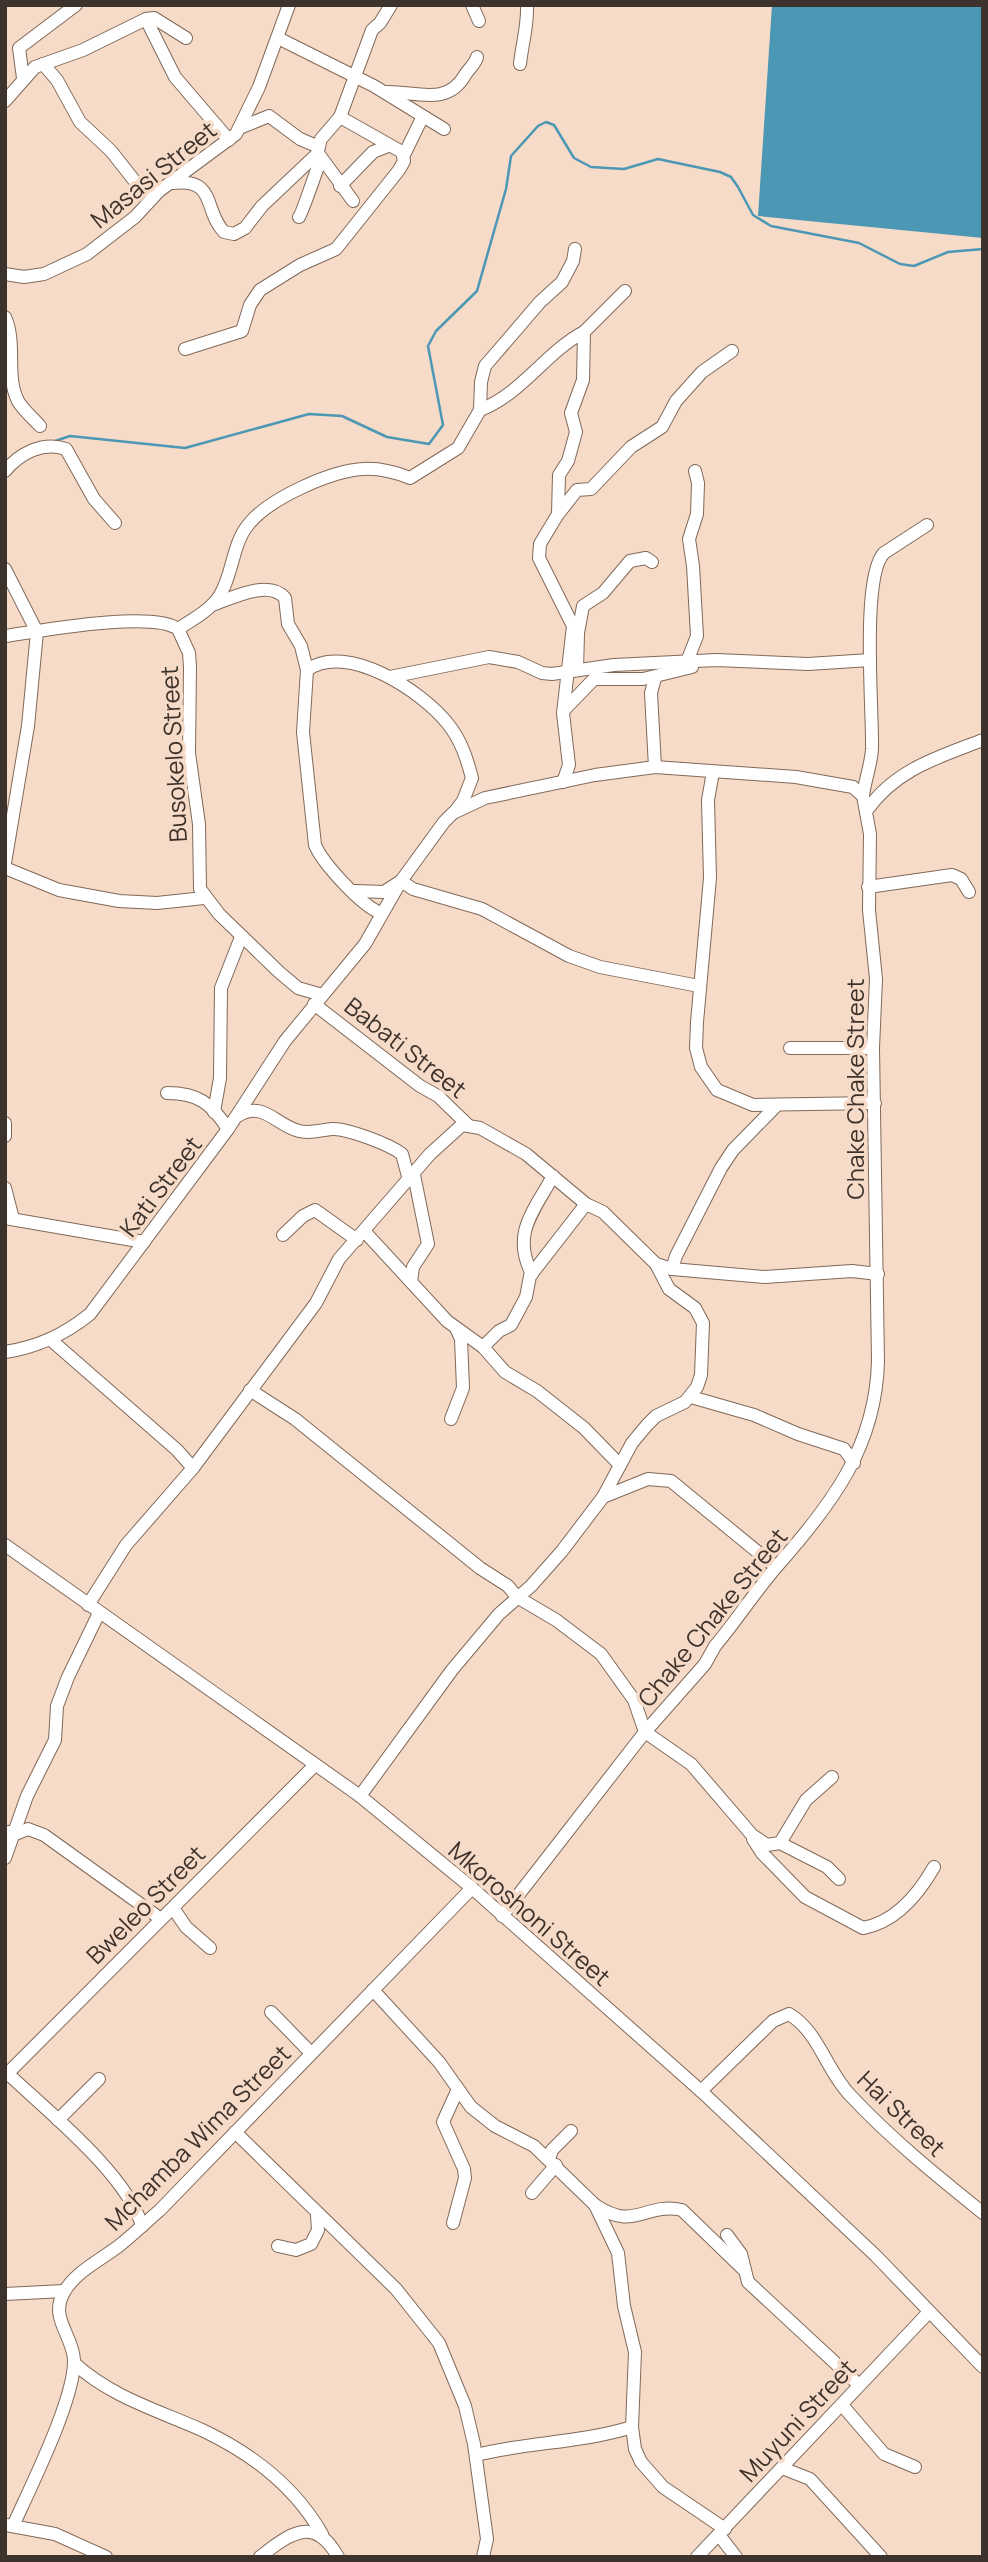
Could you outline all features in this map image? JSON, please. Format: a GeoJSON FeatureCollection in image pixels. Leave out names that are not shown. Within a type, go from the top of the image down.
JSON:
{"type":"FeatureCollection","features":[{"type":"Feature","properties":{"kind":"street"},"geometry":{"type":"LineString","coordinates":[[23,78],[19,48],[76,5]]}},
{"type":"Feature","properties":{"kind":"street","name":"Masasi Street"},"geometry":{"type":"LineString","coordinates":[[5,274],[24,277],[44,274],[88,254],[135,217],[159,191],[229,140],[242,127],[289,5]]}},
{"type":"Feature","properties":{"kind":"street"},"geometry":{"type":"LineString","coordinates":[[299,217],[305,208],[306,194],[321,139],[340,117],[372,30],[380,23],[391,5]]}},
{"type":"Feature","properties":{"kind":"street"},"geometry":{"type":"LineString","coordinates":[[472,5],[479,21]]}},
{"type":"Feature","properties":{"kind":"street"},"geometry":{"type":"LineString","coordinates":[[520,64],[523,39],[527,31],[527,5]]}},
{"type":"Feature","properties":{"kind":"street"},"geometry":{"type":"LineString","coordinates":[[5,101],[23,78],[43,64],[83,50],[146,19],[154,18],[186,38]]}},
{"type":"Feature","properties":{"kind":"street"},"geometry":{"type":"LineString","coordinates":[[146,19],[176,77],[229,140]]}},
{"type":"Feature","properties":{"kind":"street"},"geometry":{"type":"LineString","coordinates":[[278,38],[356,76],[444,129]]}},
{"type":"Feature","properties":{"kind":"street"},"geometry":{"type":"LineString","coordinates":[[385,92],[441,95],[460,85],[477,57]]}},
{"type":"Feature","properties":{"kind":"street"},"geometry":{"type":"LineString","coordinates":[[43,64],[57,80],[80,122],[111,151],[137,184],[159,191]]}},
{"type":"Feature","properties":{"kind":"street"},"geometry":{"type":"LineString","coordinates":[[185,349],[242,331],[253,300],[260,290],[291,269],[336,250],[399,170],[430,96]]}},
{"type":"Feature","properties":{"kind":"street"},"geometry":{"type":"LineString","coordinates":[[242,127],[270,116],[319,152],[340,186],[353,201]]}},
{"type":"Feature","properties":{"kind":"street"},"geometry":{"type":"LineString","coordinates":[[340,117],[404,155]]}},
{"type":"Feature","properties":{"kind":"street"},"geometry":{"type":"LineString","coordinates":[[340,186],[373,152],[388,146]]}},
{"type":"Feature","properties":{"kind":"street"},"geometry":{"type":"LineString","coordinates":[[173,183],[191,181],[199,186],[213,207],[222,231],[234,234],[245,228],[262,206],[319,152]]}},
{"type":"Feature","properties":{"kind":"street"},"geometry":{"type":"LineString","coordinates":[[178,629],[212,605],[221,594],[240,538],[248,524],[263,511],[298,491],[347,472],[398,471],[410,478],[417,476],[458,448],[480,410],[481,382],[485,366],[540,302],[562,282],[573,261],[575,249]]}},
{"type":"Feature","properties":{"kind":"street"},"geometry":{"type":"LineString","coordinates":[[480,410],[519,387],[551,359],[559,348],[584,332],[625,291]]}},
{"type":"Feature","properties":{"kind":"street"},"geometry":{"type":"LineString","coordinates":[[5,317],[12,341],[12,380],[20,405],[40,426]]}},
{"type":"Feature","properties":{"kind":"street"},"geometry":{"type":"LineString","coordinates":[[558,514],[559,475],[568,461],[576,432],[571,413],[583,380],[584,332]]}},
{"type":"Feature","properties":{"kind":"street"},"geometry":{"type":"LineString","coordinates":[[575,629],[539,558],[540,544],[558,514],[577,490],[591,489],[631,447],[662,427],[688,386],[716,360],[732,351]]}},
{"type":"Feature","properties":{"kind":"street"},"geometry":{"type":"LineString","coordinates":[[5,403],[20,405]]}},
{"type":"Feature","properties":{"kind":"street"},"geometry":{"type":"LineString","coordinates":[[5,471],[40,447],[50,445],[66,449],[94,499],[115,523]]}},
{"type":"Feature","properties":{"kind":"street"},"geometry":{"type":"LineString","coordinates":[[686,664],[697,635],[693,566],[688,539],[697,514],[698,483],[695,471]]}},
{"type":"Feature","properties":{"kind":"street"},"geometry":{"type":"LineString","coordinates":[[863,796],[872,748],[869,630],[878,559],[928,525]]}},
{"type":"Feature","properties":{"kind":"street"},"geometry":{"type":"LineString","coordinates":[[563,782],[569,765],[563,713],[572,671],[575,629],[583,606],[603,593],[630,561],[641,558],[652,562]]}},
{"type":"Feature","properties":{"kind":"street"},"geometry":{"type":"LineString","coordinates":[[5,569],[37,632],[28,726],[5,866],[59,890],[119,901],[157,903],[204,898],[241,937],[298,988],[318,999],[365,944],[401,881],[463,801],[472,783],[463,748],[434,708],[390,677],[340,662],[317,665],[307,670]]}},
{"type":"Feature","properties":{"kind":"street"},"geometry":{"type":"LineString","coordinates":[[212,605],[254,591],[281,593],[285,598],[291,632],[301,646],[307,670],[303,732],[313,837],[323,860],[355,891],[368,909],[381,913]]}},
{"type":"Feature","properties":{"kind":"street","name":"Busokelo Street"},"geometry":{"type":"LineString","coordinates":[[5,636],[71,626],[161,622],[178,629],[189,653],[189,753],[199,824],[199,883],[204,898]]}},
{"type":"Feature","properties":{"kind":"street"},"geometry":{"type":"LineString","coordinates":[[390,677],[489,657],[530,665],[545,674],[654,663],[686,664],[708,661],[808,664],[870,660]]}},
{"type":"Feature","properties":{"kind":"street"},"geometry":{"type":"LineString","coordinates":[[563,713],[571,700],[594,678],[655,678],[708,661]]}},
{"type":"Feature","properties":{"kind":"street"},"geometry":{"type":"LineString","coordinates":[[655,678],[651,693],[655,767]]}},
{"type":"Feature","properties":{"kind":"street"},"geometry":{"type":"LineString","coordinates":[[867,810],[892,781],[945,752],[983,740]]}},
{"type":"Feature","properties":{"kind":"street"},"geometry":{"type":"LineString","coordinates":[[568,753],[595,775]]}},
{"type":"Feature","properties":{"kind":"street"},"geometry":{"type":"LineString","coordinates":[[453,813],[485,798],[595,775],[655,767],[796,777],[853,787],[863,796]]}},
{"type":"Feature","properties":{"kind":"street"},"geometry":{"type":"LineString","coordinates":[[713,772],[708,800],[710,878],[696,1048],[708,1082],[735,1100],[753,1105],[874,1103]]}},
{"type":"Feature","properties":{"kind":"street","name":"Chake Chake Street"},"geometry":{"type":"LineString","coordinates":[[502,1916],[645,1732],[705,1664],[715,1646],[829,1503],[854,1462],[870,1422],[877,1392],[878,1274],[873,1048],[876,979],[868,887],[871,859],[867,810],[863,796]]}},
{"type":"Feature","properties":{"kind":"street"},"geometry":{"type":"LineString","coordinates":[[868,887],[952,875],[961,879],[969,892]]}},
{"type":"Feature","properties":{"kind":"street"},"geometry":{"type":"LineString","coordinates":[[355,891],[384,892],[401,881]]}},
{"type":"Feature","properties":{"kind":"street"},"geometry":{"type":"LineString","coordinates":[[401,881],[422,892],[482,909],[576,958],[600,967],[699,986]]}},
{"type":"Feature","properties":{"kind":"street"},"geometry":{"type":"LineString","coordinates":[[214,1112],[220,1078],[221,988],[241,937]]}},
{"type":"Feature","properties":{"kind":"street","name":"Kati Street"},"geometry":{"type":"LineString","coordinates":[[5,1352],[51,1340],[70,1330],[89,1314],[236,1118],[280,1048],[318,999]]}},
{"type":"Feature","properties":{"kind":"street","name":"Babati Street"},"geometry":{"type":"LineString","coordinates":[[318,999],[420,1086],[438,1096],[469,1126]]}},
{"type":"Feature","properties":{"kind":"street"},"geometry":{"type":"LineString","coordinates":[[790,1048],[873,1048]]}},
{"type":"Feature","properties":{"kind":"street"},"geometry":{"type":"LineString","coordinates":[[167,1093],[193,1094],[205,1099],[228,1129]]}},
{"type":"Feature","properties":{"kind":"street"},"geometry":{"type":"LineString","coordinates":[[672,1269],[676,1255],[721,1168],[733,1150],[776,1106]]}},
{"type":"Feature","properties":{"kind":"street"},"geometry":{"type":"LineString","coordinates":[[236,1118],[246,1111],[260,1110],[302,1132],[334,1129],[375,1139],[402,1154],[430,1154]]}},
{"type":"Feature","properties":{"kind":"street"},"geometry":{"type":"LineString","coordinates":[[5,1123],[5,1136]]}},
{"type":"Feature","properties":{"kind":"street"},"geometry":{"type":"LineString","coordinates":[[5,1858],[9,1832],[55,1740],[57,1706],[94,1609],[126,1545],[193,1468],[316,1303],[339,1259],[430,1154],[456,1128],[469,1126],[487,1131],[526,1154],[586,1204],[603,1212],[656,1264],[669,1289],[695,1308],[703,1323],[701,1375],[691,1397],[656,1416],[620,1465],[603,1497],[551,1565],[488,1626],[435,1691],[360,1796]]}},
{"type":"Feature","properties":{"kind":"street"},"geometry":{"type":"LineString","coordinates":[[402,1154],[428,1244],[412,1267],[411,1282]]}},
{"type":"Feature","properties":{"kind":"street"},"geometry":{"type":"LineString","coordinates":[[532,1274],[524,1259],[522,1238],[553,1176]]}},
{"type":"Feature","properties":{"kind":"street"},"geometry":{"type":"LineString","coordinates":[[5,1188],[9,1218],[144,1242]]}},
{"type":"Feature","properties":{"kind":"street"},"geometry":{"type":"LineString","coordinates":[[483,1347],[499,1331],[511,1325],[526,1297],[532,1274],[586,1204]]}},
{"type":"Feature","properties":{"kind":"street"},"geometry":{"type":"LineString","coordinates":[[283,1236],[303,1216],[315,1210],[361,1236],[456,1328],[483,1347],[505,1372],[550,1400],[584,1428],[620,1465]]}},
{"type":"Feature","properties":{"kind":"street"},"geometry":{"type":"LineString","coordinates":[[656,1264],[672,1269],[765,1277],[852,1271],[878,1274]]}},
{"type":"Feature","properties":{"kind":"street"},"geometry":{"type":"LineString","coordinates":[[451,1419],[463,1388],[461,1339],[456,1328]]}},
{"type":"Feature","properties":{"kind":"street"},"geometry":{"type":"LineString","coordinates":[[51,1340],[177,1450],[193,1468]]}},
{"type":"Feature","properties":{"kind":"street"},"geometry":{"type":"LineString","coordinates":[[250,1390],[295,1419],[480,1568],[508,1586],[517,1597],[556,1620],[601,1654],[634,1700],[645,1732],[691,1764],[752,1835],[767,1845],[780,1843],[827,1867],[839,1879]]}},
{"type":"Feature","properties":{"kind":"street"},"geometry":{"type":"LineString","coordinates":[[691,1397],[754,1415],[797,1434],[841,1448],[854,1462]]}},
{"type":"Feature","properties":{"kind":"street"},"geometry":{"type":"LineString","coordinates":[[603,1497],[648,1479],[671,1481],[776,1567]]}},
{"type":"Feature","properties":{"kind":"street","name":"Mkoroshoni Street"},"geometry":{"type":"LineString","coordinates":[[5,1545],[360,1796],[472,1888],[701,2091],[858,2239],[983,2367]]}},
{"type":"Feature","properties":{"kind":"street","name":"Bweleo Street"},"geometry":{"type":"LineString","coordinates":[[7,2072],[314,1766]]}},
{"type":"Feature","properties":{"kind":"street"},"geometry":{"type":"LineString","coordinates":[[780,1843],[806,1800],[832,1777]]}},
{"type":"Feature","properties":{"kind":"street"},"geometry":{"type":"LineString","coordinates":[[9,1832],[28,1829],[44,1835],[161,1919]]}},
{"type":"Feature","properties":{"kind":"street"},"geometry":{"type":"LineString","coordinates":[[752,1835],[757,1847],[804,1897],[863,1928],[898,1913],[919,1891],[934,1867]]}},
{"type":"Feature","properties":{"kind":"street","name":"Mchamba Wima Street"},"geometry":{"type":"LineString","coordinates":[[64,2291],[74,2279],[142,2226],[472,1888]]}},
{"type":"Feature","properties":{"kind":"street"},"geometry":{"type":"LineString","coordinates":[[173,1908],[186,1927],[209,1948]]}},
{"type":"Feature","properties":{"kind":"street"},"geometry":{"type":"LineString","coordinates":[[373,1990],[479,2114],[550,2157],[595,2205],[614,2217],[628,2218],[664,2209],[682,2210],[743,2269]]}},
{"type":"Feature","properties":{"kind":"street"},"geometry":{"type":"LineString","coordinates":[[271,2012],[311,2053]]}},
{"type":"Feature","properties":{"kind":"street","name":"Hai Street"},"geometry":{"type":"LineString","coordinates":[[701,2091],[773,2021],[786,2013],[810,2032],[844,2088],[872,2119],[983,2213]]}},
{"type":"Feature","properties":{"kind":"street"},"geometry":{"type":"LineString","coordinates":[[7,2072],[58,2120],[127,2195],[142,2226]]}},
{"type":"Feature","properties":{"kind":"street"},"geometry":{"type":"LineString","coordinates":[[58,2120],[99,2079]]}},
{"type":"Feature","properties":{"kind":"street"},"geometry":{"type":"LineString","coordinates":[[453,2223],[465,2178],[464,2169],[443,2122],[458,2089]]}},
{"type":"Feature","properties":{"kind":"street"},"geometry":{"type":"LineString","coordinates":[[532,2193],[550,2157],[571,2131]]}},
{"type":"Feature","properties":{"kind":"street"},"geometry":{"type":"LineString","coordinates":[[235,2132],[317,2215],[396,2289],[439,2343],[465,2406],[476,2455],[487,2539],[482,2557]]}},
{"type":"Feature","properties":{"kind":"street"},"geometry":{"type":"LineString","coordinates":[[595,2205],[613,2240],[635,2352],[632,2427],[635,2449],[651,2475],[663,2487],[722,2532],[736,2557]]}},
{"type":"Feature","properties":{"kind":"street"},"geometry":{"type":"LineString","coordinates":[[278,2246],[296,2249],[311,2244],[318,2230],[317,2215]]}},
{"type":"Feature","properties":{"kind":"street"},"geometry":{"type":"LineString","coordinates":[[613,2240],[628,2218]]}},
{"type":"Feature","properties":{"kind":"street"},"geometry":{"type":"LineString","coordinates":[[727,2235],[741,2254],[748,2282],[859,2385]]}},
{"type":"Feature","properties":{"kind":"street"},"geometry":{"type":"LineString","coordinates":[[5,2294],[64,2291],[58,2305],[59,2319],[73,2348],[74,2363],[50,2442],[9,2526],[55,2534],[106,2557]]}},
{"type":"Feature","properties":{"kind":"street","name":"Muyuni Street"},"geometry":{"type":"LineString","coordinates":[[697,2557],[929,2312]]}},
{"type":"Feature","properties":{"kind":"street"},"geometry":{"type":"LineString","coordinates":[[74,2363],[99,2384],[204,2431],[260,2464],[308,2509],[338,2557]]}},
{"type":"Feature","properties":{"kind":"street"},"geometry":{"type":"LineString","coordinates":[[842,2405],[884,2454],[915,2467]]}},
{"type":"Feature","properties":{"kind":"street"},"geometry":{"type":"LineString","coordinates":[[476,2455],[543,2441],[589,2438],[632,2427]]}},
{"type":"Feature","properties":{"kind":"street"},"geometry":{"type":"LineString","coordinates":[[798,2452],[806,2476],[881,2557]]}},
{"type":"Feature","properties":{"kind":"street"},"geometry":{"type":"LineString","coordinates":[[782,2468],[806,2476]]}},
{"type":"Feature","properties":{"kind":"street"},"geometry":{"type":"LineString","coordinates":[[260,2557],[279,2542],[300,2532],[322,2534]]}},
{"type":"Feature","properties":{"kind":"water"},"geometry":{"type":"Polygon","coordinates":[[[772,5],[983,5],[983,238],[758,216],[772,5]]]}},
{"type":"Feature","properties":{"kind":"waterway"},"geometry":{"type":"LineString","coordinates":[[52,442],[70,436],[185,448],[309,414],[342,416],[387,437],[429,444],[443,425],[428,346],[436,331],[477,291],[506,189],[511,156],[538,126],[546,122],[554,125],[574,158],[591,167],[624,169],[658,159],[720,172],[731,177],[753,215],[771,226],[859,243],[900,264],[914,266],[948,252],[983,249]]}}]}
